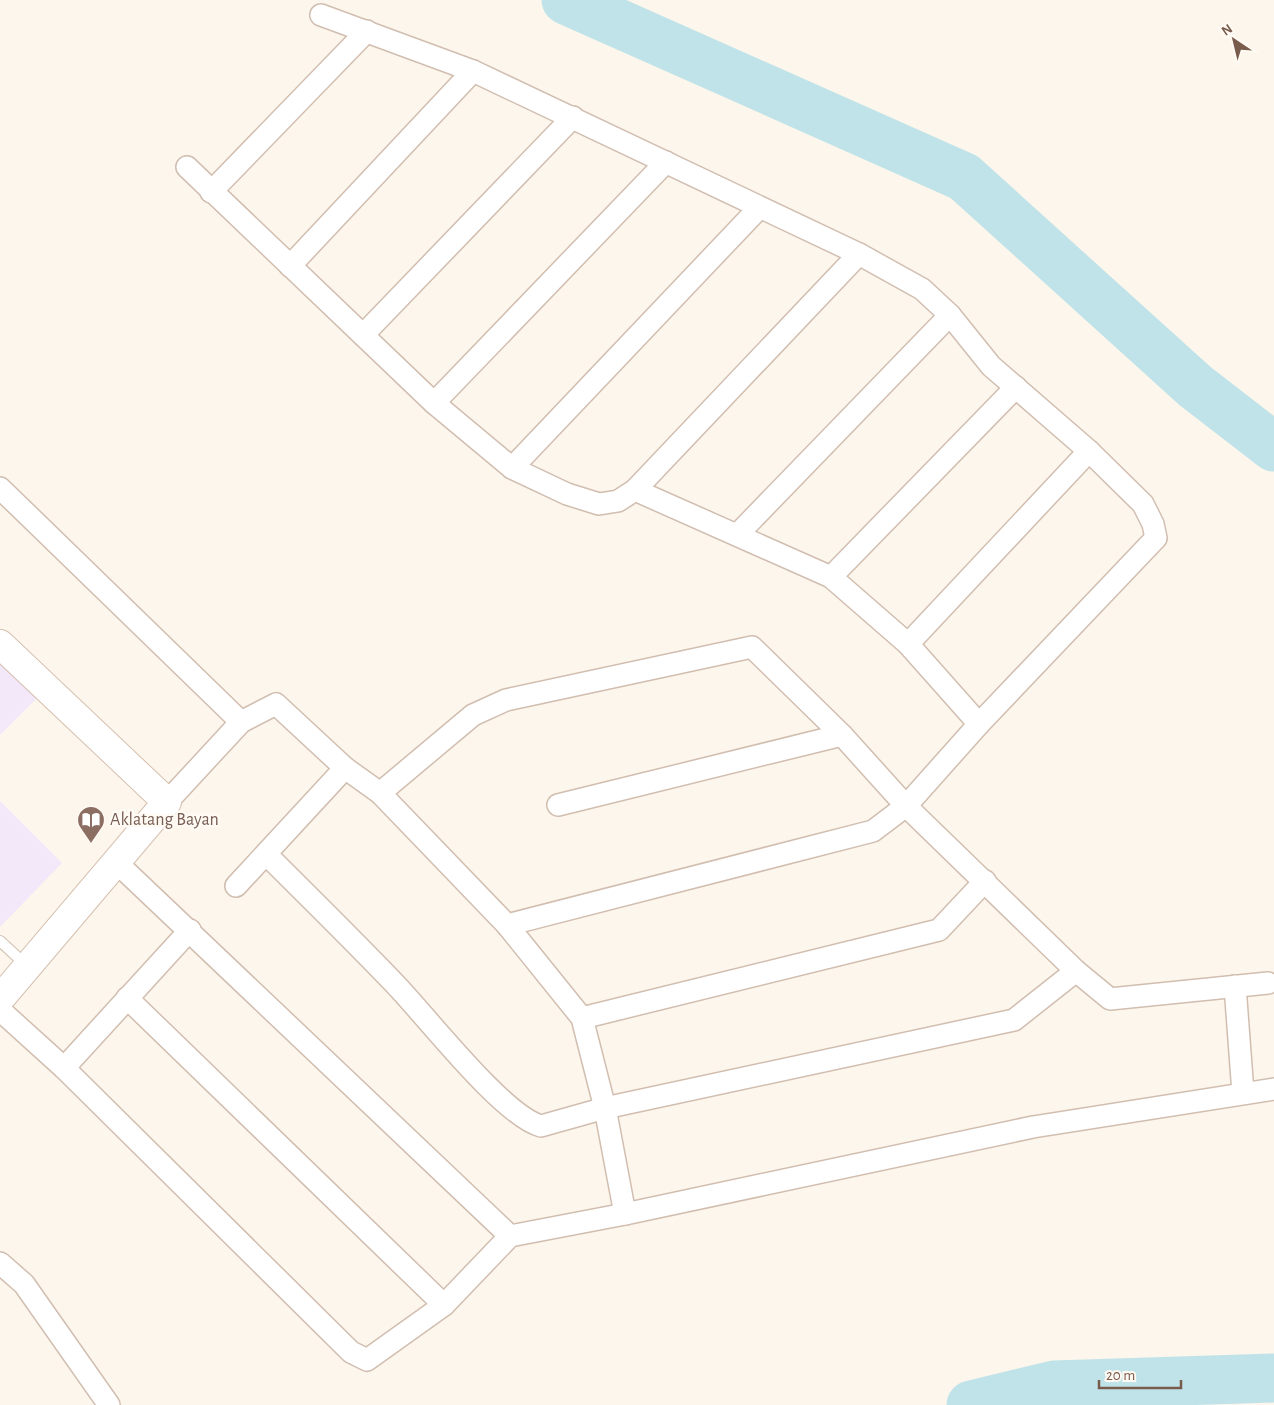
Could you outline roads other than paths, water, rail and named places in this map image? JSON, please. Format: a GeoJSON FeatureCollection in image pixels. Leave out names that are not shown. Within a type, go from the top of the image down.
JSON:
{"type":"FeatureCollection","features":[{"type":"Feature","properties":{"kind":"street"},"geometry":{"type":"LineString","coordinates":[[321,15],[473,71],[573,117],[758,208],[859,254],[922,289],[950,315],[991,366],[1089,451],[1143,504],[1153,524],[1156,538],[979,724],[906,806],[873,831],[506,925]]}},
{"type":"Feature","properties":{"kind":"street"},"geometry":{"type":"LineString","coordinates":[[211,192],[367,32]]}},
{"type":"Feature","properties":{"kind":"street"},"geometry":{"type":"LineString","coordinates":[[290,266],[473,71]]}},
{"type":"Feature","properties":{"kind":"street"},"geometry":{"type":"LineString","coordinates":[[363,335],[573,117]]}},
{"type":"Feature","properties":{"kind":"street"},"geometry":{"type":"LineString","coordinates":[[434,403],[666,162]]}},
{"type":"Feature","properties":{"kind":"street"},"geometry":{"type":"LineString","coordinates":[[188,167],[211,192],[434,403],[512,468],[567,494],[599,504],[618,501],[635,490],[859,254]]}},
{"type":"Feature","properties":{"kind":"street"},"geometry":{"type":"LineString","coordinates":[[512,468],[758,208]]}},
{"type":"Feature","properties":{"kind":"street"},"geometry":{"type":"LineString","coordinates":[[737,535],[950,315]]}},
{"type":"Feature","properties":{"kind":"street"},"geometry":{"type":"LineString","coordinates":[[831,577],[1016,387]]}},
{"type":"Feature","properties":{"kind":"street"},"geometry":{"type":"LineString","coordinates":[[908,644],[1089,451]]}},
{"type":"Feature","properties":{"kind":"street"},"geometry":{"type":"LineString","coordinates":[[0,488],[241,722]]}},
{"type":"Feature","properties":{"kind":"street"},"geometry":{"type":"LineString","coordinates":[[635,490],[831,577],[908,644],[979,724]]}},
{"type":"Feature","properties":{"kind":"street"},"geometry":{"type":"LineString","coordinates":[[0,644],[167,802]]}},
{"type":"Feature","properties":{"kind":"street"},"geometry":{"type":"LineString","coordinates":[[380,793],[473,715],[506,700],[752,647],[842,735],[906,806],[1076,971],[1110,999],[1268,983]]}},
{"type":"Feature","properties":{"kind":"street"},"geometry":{"type":"LineString","coordinates":[[0,999],[167,802],[241,722],[276,704],[345,768],[380,793],[506,925],[582,1018],[605,1108],[625,1214]]}},
{"type":"Feature","properties":{"kind":"street"},"geometry":{"type":"LineString","coordinates":[[558,805],[842,735]]}},
{"type":"Feature","properties":{"kind":"street"},"geometry":{"type":"LineString","coordinates":[[236,886],[345,768]]}},
{"type":"Feature","properties":{"kind":"street"},"geometry":{"type":"LineString","coordinates":[[266,854],[395,984],[488,1087],[531,1124],[541,1126],[605,1108],[1014,1020],[1076,971]]}},
{"type":"Feature","properties":{"kind":"street"},"geometry":{"type":"LineString","coordinates":[[116,862],[190,930],[510,1236]]}},
{"type":"Feature","properties":{"kind":"street"},"geometry":{"type":"LineString","coordinates":[[582,1018],[939,930],[985,881]]}},
{"type":"Feature","properties":{"kind":"street"},"geometry":{"type":"LineString","coordinates":[[64,1068],[190,930]]}},
{"type":"Feature","properties":{"kind":"street"},"geometry":{"type":"LineString","coordinates":[[1235,986],[1243,1093]]}},
{"type":"Feature","properties":{"kind":"street"},"geometry":{"type":"LineString","coordinates":[[127,998],[444,1305]]}},
{"type":"Feature","properties":{"kind":"street"},"geometry":{"type":"LineString","coordinates":[[0,1010],[64,1068],[351,1352],[367,1360],[444,1305],[510,1236],[625,1214],[1033,1127],[1274,1089]]}},
{"type":"Feature","properties":{"kind":"street"},"geometry":{"type":"LineString","coordinates":[[0,1263],[24,1284],[109,1405]]}},
{"type":"Feature","properties":{"kind":"lane"},"geometry":{"type":"LineString","coordinates":[[0,941],[28,966]]}},
{"type":"Feature","properties":{"kind":"waterway"},"geometry":{"type":"LineString","coordinates":[[566,0],[964,177],[1195,386],[1274,447]]}},
{"type":"Feature","properties":{"kind":"waterway"},"geometry":{"type":"LineString","coordinates":[[971,1405],[1054,1385],[1274,1378]]}},
{"type":"Feature","properties":{"kind":"place","name":"Aklatang Bayan"},"geometry":{"type":"Point","coordinates":[91,844]}}]}
